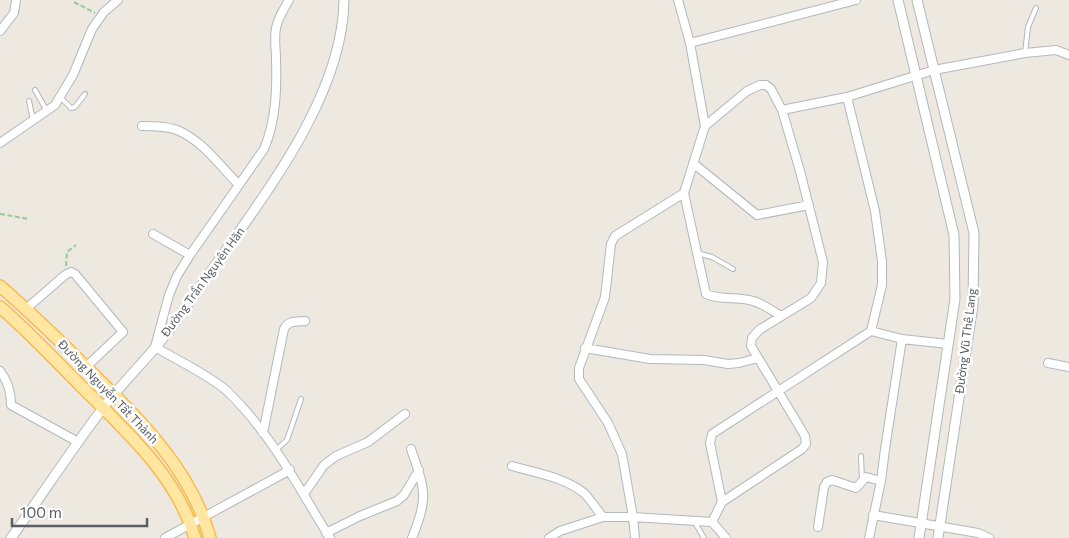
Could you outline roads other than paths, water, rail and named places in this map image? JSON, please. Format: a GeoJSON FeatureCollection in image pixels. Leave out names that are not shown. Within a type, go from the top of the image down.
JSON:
{"type":"FeatureCollection","features":[{"type":"Feature","properties":{"kind":"main road","name":"Đường Nguyễn Tất Thành"},"geometry":{"type":"LineString","coordinates":[[0,286],[114,394],[170,458],[193,492],[210,538]]}},
{"type":"Feature","properties":{"kind":"main road","name":"Đường Nguyễn Tất Thành"},"geometry":{"type":"LineString","coordinates":[[0,307],[131,436],[159,469],[179,499],[192,534]]}},
{"type":"Feature","properties":{"kind":"street"},"geometry":{"type":"LineString","coordinates":[[0,31],[14,13],[16,0]]}},
{"type":"Feature","properties":{"kind":"street"},"geometry":{"type":"LineString","coordinates":[[0,143],[55,105],[73,75],[92,29],[118,0]]}},
{"type":"Feature","properties":{"kind":"street"},"geometry":{"type":"LineString","coordinates":[[288,0],[276,29],[276,91],[271,131],[264,150],[177,276],[156,347],[226,391],[276,450],[290,470],[328,535],[360,516],[397,501],[404,495],[419,470]]}},
{"type":"Feature","properties":{"kind":"street","name":"Đường Trần Nguyên Hãn"},"geometry":{"type":"LineString","coordinates":[[11,538],[103,408],[156,347],[253,212],[314,110],[336,57],[342,27],[344,0]]}},
{"type":"Feature","properties":{"kind":"street"},"geometry":{"type":"LineString","coordinates":[[678,0],[690,42],[705,126],[684,193],[706,294],[712,297],[751,300],[762,304],[781,316]]}},
{"type":"Feature","properties":{"kind":"street"},"geometry":{"type":"LineString","coordinates":[[690,42],[856,0]]}},
{"type":"Feature","properties":{"kind":"street","name":"Đường Vũ Thê Lang"},"geometry":{"type":"LineString","coordinates":[[898,0],[954,235],[955,299],[918,538]]}},
{"type":"Feature","properties":{"kind":"street","name":"Đường Vũ Thê Lang"},"geometry":{"type":"LineString","coordinates":[[918,0],[974,233],[973,304],[938,538]]}},
{"type":"Feature","properties":{"kind":"street"},"geometry":{"type":"LineString","coordinates":[[782,110],[848,97],[934,70],[1025,53],[1056,50],[1069,55]]}},
{"type":"Feature","properties":{"kind":"street"},"geometry":{"type":"LineString","coordinates":[[705,126],[747,91],[760,85],[766,85],[771,89],[782,110],[823,262],[821,283],[811,298],[759,330],[752,338],[751,346],[805,436],[806,444],[802,449],[722,502],[712,522]]}},
{"type":"Feature","properties":{"kind":"street"},"geometry":{"type":"LineString","coordinates":[[722,502],[710,443],[712,434],[870,331],[882,285],[882,262],[875,211],[848,97]]}},
{"type":"Feature","properties":{"kind":"street"},"geometry":{"type":"LineString","coordinates":[[142,126],[164,126],[178,130],[193,139],[239,185]]}},
{"type":"Feature","properties":{"kind":"street"},"geometry":{"type":"LineString","coordinates":[[693,163],[757,215],[809,205]]}},
{"type":"Feature","properties":{"kind":"street"},"geometry":{"type":"LineString","coordinates":[[635,538],[622,454],[608,424],[579,379],[579,368],[605,297],[611,244],[615,236],[684,193]]}},
{"type":"Feature","properties":{"kind":"street"},"geometry":{"type":"LineString","coordinates":[[153,234],[190,255]]}},
{"type":"Feature","properties":{"kind":"street"},"geometry":{"type":"LineString","coordinates":[[26,309],[65,275],[71,272],[76,274],[123,332],[86,367]]}},
{"type":"Feature","properties":{"kind":"street"},"geometry":{"type":"LineString","coordinates":[[263,433],[284,329],[290,322],[305,321]]}},
{"type":"Feature","properties":{"kind":"street"},"geometry":{"type":"LineString","coordinates":[[870,331],[902,339],[948,344]]}},
{"type":"Feature","properties":{"kind":"street"},"geometry":{"type":"LineString","coordinates":[[869,538],[881,481],[902,339]]}},
{"type":"Feature","properties":{"kind":"street"},"geometry":{"type":"LineString","coordinates":[[585,348],[650,359],[704,360],[728,364],[758,358]]}},
{"type":"Feature","properties":{"kind":"street"},"geometry":{"type":"LineString","coordinates":[[1048,363],[1069,367]]}},
{"type":"Feature","properties":{"kind":"street"},"geometry":{"type":"LineString","coordinates":[[0,371],[11,394],[11,405],[78,442]]}},
{"type":"Feature","properties":{"kind":"street"},"geometry":{"type":"LineString","coordinates":[[304,494],[324,465],[336,456],[368,442],[405,414]]}},
{"type":"Feature","properties":{"kind":"street"},"geometry":{"type":"LineString","coordinates":[[411,449],[424,488],[424,504],[412,538]]}},
{"type":"Feature","properties":{"kind":"street"},"geometry":{"type":"LineString","coordinates":[[512,466],[574,486],[586,494],[603,517]]}},
{"type":"Feature","properties":{"kind":"street"},"geometry":{"type":"LineString","coordinates":[[165,538],[192,534],[204,518],[290,470]]}},
{"type":"Feature","properties":{"kind":"street"},"geometry":{"type":"LineString","coordinates":[[818,527],[824,487],[827,482],[832,480],[856,488],[866,477],[881,481]]}},
{"type":"Feature","properties":{"kind":"street"},"geometry":{"type":"LineString","coordinates":[[873,515],[978,533],[990,538]]}},
{"type":"Feature","properties":{"kind":"street"},"geometry":{"type":"LineString","coordinates":[[549,538],[560,531],[603,517],[712,522],[726,538]]}},
{"type":"Feature","properties":{"kind":"lane"},"geometry":{"type":"LineString","coordinates":[[1025,53],[1028,27],[1036,8]]}},
{"type":"Feature","properties":{"kind":"lane"},"geometry":{"type":"LineString","coordinates":[[35,90],[47,111]]}},
{"type":"Feature","properties":{"kind":"lane"},"geometry":{"type":"LineString","coordinates":[[60,97],[71,108],[75,107],[85,94]]}},
{"type":"Feature","properties":{"kind":"lane"},"geometry":{"type":"LineString","coordinates":[[29,101],[33,120]]}},
{"type":"Feature","properties":{"kind":"lane"},"geometry":{"type":"LineString","coordinates":[[697,253],[712,257],[733,269]]}},
{"type":"Feature","properties":{"kind":"lane"},"geometry":{"type":"LineString","coordinates":[[276,450],[287,440],[301,399]]}},
{"type":"Feature","properties":{"kind":"lane"},"geometry":{"type":"LineString","coordinates":[[861,456],[862,480]]}},
{"type":"Feature","properties":{"kind":"lane"},"geometry":{"type":"LineString","coordinates":[[694,521],[704,538]]}}]}
